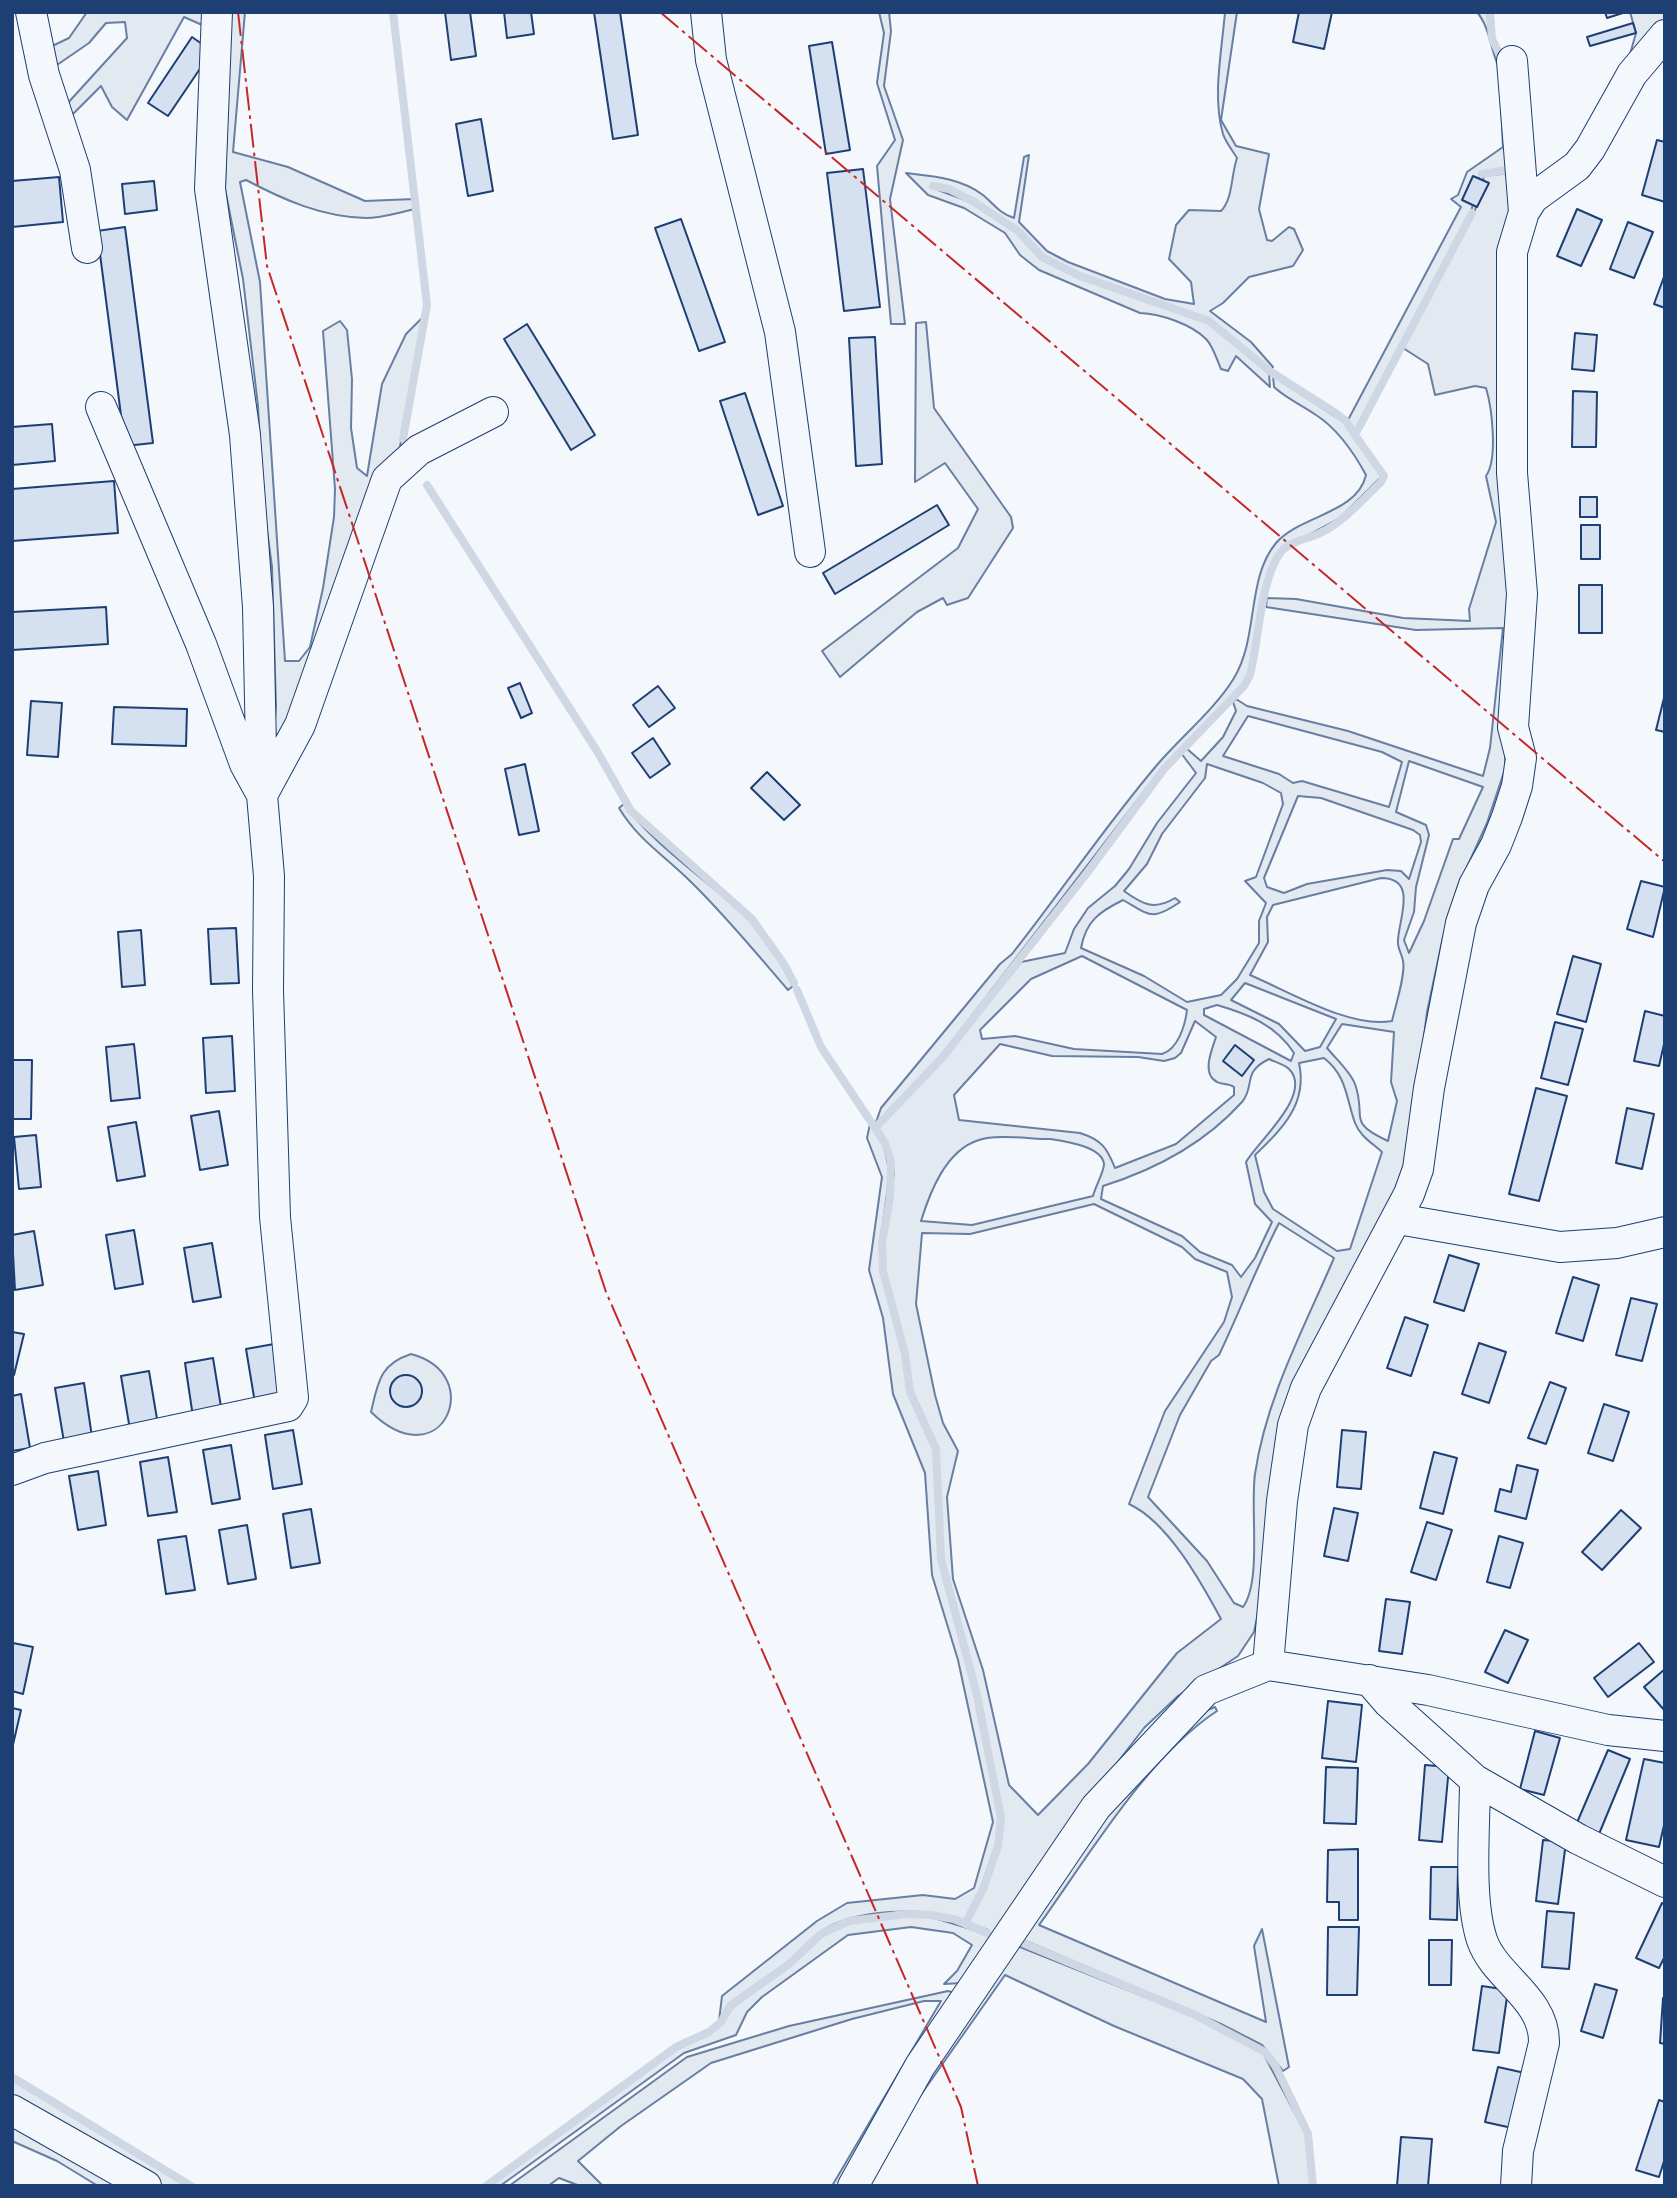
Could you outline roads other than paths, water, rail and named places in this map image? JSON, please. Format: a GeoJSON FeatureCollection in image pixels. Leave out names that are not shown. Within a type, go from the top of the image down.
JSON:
{"type":"FeatureCollection","features":[{"type":"Feature","properties":{"kind":"street"},"geometry":{"type":"LineString","coordinates":[[31,12],[44,75],[75,170],[88,248]]}},
{"type":"Feature","properties":{"kind":"street"},"geometry":{"type":"LineString","coordinates":[[12,1470],[45,1458],[288,1406],[293,1398],[275,1217],[268,990],[269,876],[262,795],[258,607],[245,435],[210,189],[209,157],[218,12]]}},
{"type":"Feature","properties":{"kind":"street"},"geometry":{"type":"LineString","coordinates":[[706,12],[711,60],[780,332],[810,552]]}},
{"type":"Feature","properties":{"kind":"street"},"geometry":{"type":"LineString","coordinates":[[1268,1665],[1282,1501],[1293,1424],[1306,1388],[1398,1219],[1418,1169],[1429,1088],[1461,923],[1474,885],[1496,845],[1517,786],[1521,758],[1513,727],[1522,594],[1512,473],[1509,299],[1512,252],[1524,212],[1533,198],[1577,166],[1590,149],[1632,74],[1665,34]]}},
{"type":"Feature","properties":{"kind":"street"},"geometry":{"type":"LineString","coordinates":[[1512,61],[1524,212]]}},
{"type":"Feature","properties":{"kind":"street"},"geometry":{"type":"LineString","coordinates":[[101,407],[192,620],[245,764],[262,795]]}},
{"type":"Feature","properties":{"kind":"street"},"geometry":{"type":"LineString","coordinates":[[262,795],[300,725],[387,479],[419,450],[493,412]]}},
{"type":"Feature","properties":{"kind":"street"},"geometry":{"type":"LineString","coordinates":[[1398,1219],[1560,1247],[1617,1243],[1665,1232]]}},
{"type":"Feature","properties":{"kind":"street"},"geometry":{"type":"LineString","coordinates":[[853,2186],[920,2066],[1096,1807],[1206,1690],[1268,1665],[1369,1680],[1608,1730],[1665,1736]]}},
{"type":"Feature","properties":{"kind":"street"},"geometry":{"type":"LineString","coordinates":[[1369,1680],[1388,1702],[1475,1780],[1567,1832],[1665,1882]]}},
{"type":"Feature","properties":{"kind":"street"},"geometry":{"type":"LineString","coordinates":[[1475,1780],[1476,1918],[1483,1942],[1529,2002],[1544,2029],[1518,2151],[1516,2186]]}},
{"type":"Feature","properties":{"kind":"street"},"geometry":{"type":"LineString","coordinates":[[12,2110],[146,2186]]}},
{"type":"Feature","properties":{"kind":"waterway"},"geometry":{"type":"LineString","coordinates":[[393,12],[427,305],[403,439]]}},
{"type":"Feature","properties":{"kind":"waterway"},"geometry":{"type":"LineString","coordinates":[[1490,12],[1492,39],[1500,55]]}},
{"type":"Feature","properties":{"kind":"waterway"},"geometry":{"type":"LineString","coordinates":[[1482,174],[1513,169]]}},
{"type":"Feature","properties":{"kind":"waterway"},"geometry":{"type":"LineString","coordinates":[[933,186],[949,189],[974,202],[1018,231],[1042,257],[1080,276],[1209,321],[1271,372],[1346,421],[1355,435]]}},
{"type":"Feature","properties":{"kind":"waterway"},"geometry":{"type":"LineString","coordinates":[[875,1128],[942,1058],[1087,873],[1164,769],[1244,686],[1250,675],[1268,579],[1283,549],[1336,524],[1381,482],[1384,476],[1355,435],[1472,213]]}},
{"type":"Feature","properties":{"kind":"waterway"},"geometry":{"type":"LineString","coordinates":[[427,485],[597,751],[631,811],[752,919],[794,983]]}},
{"type":"Feature","properties":{"kind":"waterway"},"geometry":{"type":"LineString","coordinates":[[797,990],[821,1047],[885,1143],[891,1162],[890,1197],[882,1243],[883,1271],[905,1354],[910,1392],[936,1449],[941,1559],[977,1695],[1001,1818],[998,1846],[983,1889],[965,1924]]}},
{"type":"Feature","properties":{"kind":"waterway"},"geometry":{"type":"LineString","coordinates":[[486,2186],[676,2047],[709,2032],[721,2022],[731,2005],[788,1965],[821,1934],[849,1921],[907,1914],[954,1919],[987,1933]]}},
{"type":"Feature","properties":{"kind":"waterway"},"geometry":{"type":"LineString","coordinates":[[1025,1944],[1193,2014],[1265,2052],[1276,2067],[1308,2134],[1313,2186]]}},
{"type":"Feature","properties":{"kind":"waterway"},"geometry":{"type":"LineString","coordinates":[[12,2077],[191,2186]]}}]}
